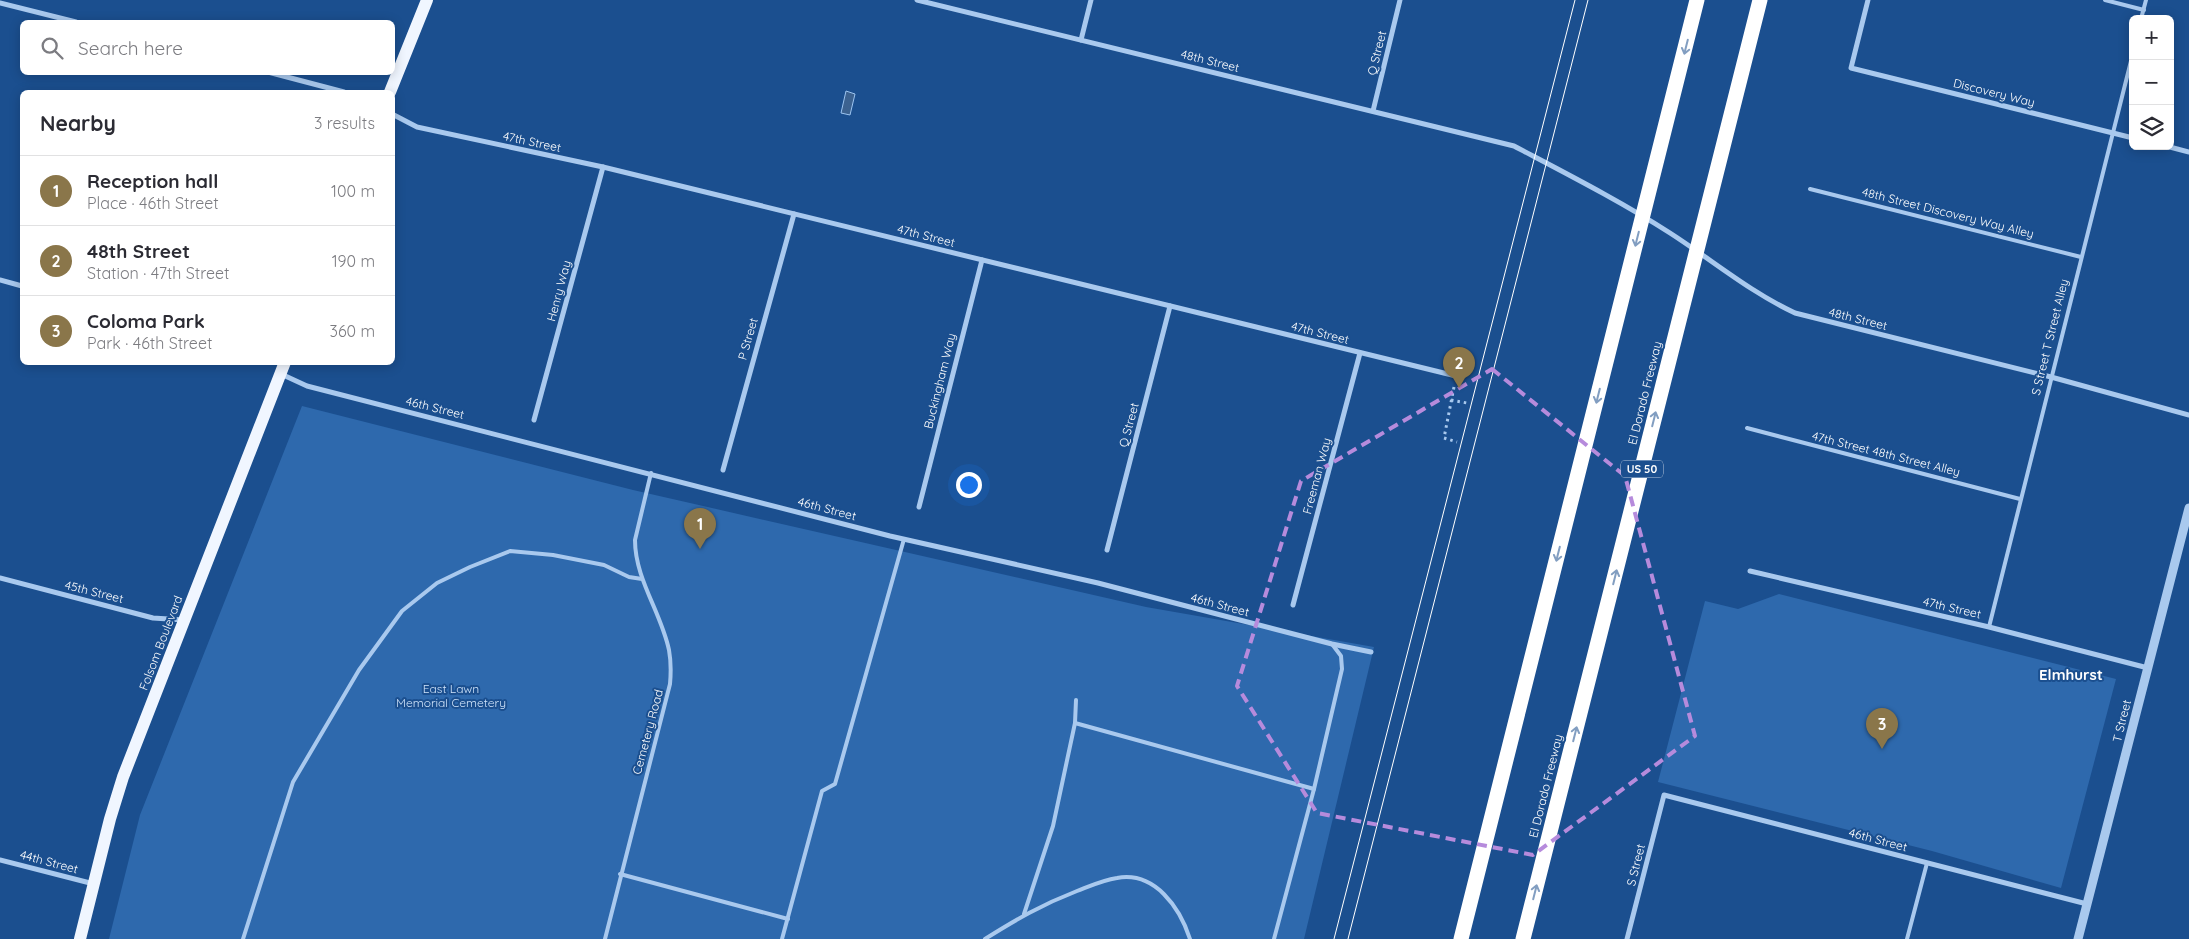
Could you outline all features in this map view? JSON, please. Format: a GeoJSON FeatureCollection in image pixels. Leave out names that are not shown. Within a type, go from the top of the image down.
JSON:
{"type":"FeatureCollection","features":[{"type":"Feature","properties":{"kind":"highway"},"geometry":{"type":"LineString","coordinates":[[1461,939],[1698,0]]}},
{"type":"Feature","properties":{"kind":"highway","name":"El Dorado Freeway"},"geometry":{"type":"LineString","coordinates":[[1523,939],[1760,0]]}},
{"type":"Feature","properties":{"kind":"main road"},"geometry":{"type":"LineString","coordinates":[[391,90],[427,0]]}},
{"type":"Feature","properties":{"kind":"main road","name":"Folsom Boulevard"},"geometry":{"type":"LineString","coordinates":[[80,939],[124,777],[283,368]]}},
{"type":"Feature","properties":{"kind":"street","name":"48th Street"},"geometry":{"type":"LineString","coordinates":[[917,0],[1514,146],[1589,185],[1670,233],[1768,300],[1795,313],[2051,377],[2189,415]]}},
{"type":"Feature","properties":{"kind":"street"},"geometry":{"type":"LineString","coordinates":[[1081,40],[1091,0]]}},
{"type":"Feature","properties":{"kind":"street","name":"Q Street"},"geometry":{"type":"LineString","coordinates":[[1373,111],[1400,0]]}},
{"type":"Feature","properties":{"kind":"street","name":"Discovery Way"},"geometry":{"type":"LineString","coordinates":[[1868,0],[1850,68],[2129,137]]}},
{"type":"Feature","properties":{"kind":"street"},"geometry":{"type":"LineString","coordinates":[[0,3],[68,20]]}},
{"type":"Feature","properties":{"kind":"street"},"geometry":{"type":"LineString","coordinates":[[279,75],[336,90]]}},
{"type":"Feature","properties":{"kind":"street","name":"47th Street"},"geometry":{"type":"LineString","coordinates":[[395,116],[417,127],[603,167],[1456,376]]}},
{"type":"Feature","properties":{"kind":"street"},"geometry":{"type":"LineString","coordinates":[[2174,148],[2189,152]]}},
{"type":"Feature","properties":{"kind":"street","name":"Henry Way"},"geometry":{"type":"LineString","coordinates":[[534,420],[603,167]]}},
{"type":"Feature","properties":{"kind":"street","name":"P Street"},"geometry":{"type":"LineString","coordinates":[[723,470],[794,214]]}},
{"type":"Feature","properties":{"kind":"street","name":"Buckingham Way"},"geometry":{"type":"LineString","coordinates":[[919,507],[982,260]]}},
{"type":"Feature","properties":{"kind":"street"},"geometry":{"type":"LineString","coordinates":[[0,280],[20,285]]}},
{"type":"Feature","properties":{"kind":"street","name":"Q Street"},"geometry":{"type":"LineString","coordinates":[[1106,550],[1170,306]]}},
{"type":"Feature","properties":{"kind":"street","name":"Freeman Way"},"geometry":{"type":"LineString","coordinates":[[1293,605],[1360,353]]}},
{"type":"Feature","properties":{"kind":"street","name":"46th Street"},"geometry":{"type":"LineString","coordinates":[[283,368],[307,386],[904,539],[1098,583],[1332,644],[1371,652]]}},
{"type":"Feature","properties":{"kind":"street","name":"T Street"},"geometry":{"type":"LineString","coordinates":[[2078,939],[2189,508]]}},
{"type":"Feature","properties":{"kind":"street","name":"47th Street"},"geometry":{"type":"LineString","coordinates":[[1750,571],[1988,627],[2148,668]]}},
{"type":"Feature","properties":{"kind":"street","name":"45th Street"},"geometry":{"type":"LineString","coordinates":[[0,578],[153,618],[184,620]]}},
{"type":"Feature","properties":{"kind":"street","name":"46th Street"},"geometry":{"type":"LineString","coordinates":[[1664,795],[2087,904]]}},
{"type":"Feature","properties":{"kind":"street","name":"S Street"},"geometry":{"type":"LineString","coordinates":[[1627,939],[1664,795]]}},
{"type":"Feature","properties":{"kind":"street","name":"44th Street"},"geometry":{"type":"LineString","coordinates":[[0,860],[94,884]]}},
{"type":"Feature","properties":{"kind":"lane"},"geometry":{"type":"LineString","coordinates":[[2105,0],[2144,10]]}},
{"type":"Feature","properties":{"kind":"lane"},"geometry":{"type":"LineString","coordinates":[[2142,15],[2146,0]]}},
{"type":"Feature","properties":{"kind":"lane","name":"S Street T Street Alley"},"geometry":{"type":"LineString","coordinates":[[1988,627],[2131,60]]}},
{"type":"Feature","properties":{"kind":"lane","name":"48th Street Discovery Way Alley"},"geometry":{"type":"LineString","coordinates":[[1810,189],[2081,258]]}},
{"type":"Feature","properties":{"kind":"lane","name":"47th Street 48th Street Alley"},"geometry":{"type":"LineString","coordinates":[[1747,428],[2020,499]]}},
{"type":"Feature","properties":{"kind":"lane","name":"Cemetery Road"},"geometry":{"type":"LineString","coordinates":[[605,939],[620,874],[670,684],[668,648],[637,563],[635,540],[651,473]]}},
{"type":"Feature","properties":{"kind":"lane"},"geometry":{"type":"LineString","coordinates":[[782,939],[822,791],[835,784],[904,539]]}},
{"type":"Feature","properties":{"kind":"lane"},"geometry":{"type":"LineString","coordinates":[[243,939],[293,782],[359,670],[402,610],[437,583],[470,566],[510,551],[552,555],[604,565],[629,577],[642,579]]}},
{"type":"Feature","properties":{"kind":"lane"},"geometry":{"type":"LineString","coordinates":[[1274,939],[1314,789],[1342,669],[1341,656],[1332,644]]}},
{"type":"Feature","properties":{"kind":"lane"},"geometry":{"type":"LineString","coordinates":[[1024,914],[1053,826],[1075,723],[1076,700]]}},
{"type":"Feature","properties":{"kind":"lane"},"geometry":{"type":"LineString","coordinates":[[1075,723],[1314,789]]}},
{"type":"Feature","properties":{"kind":"lane"},"geometry":{"type":"LineString","coordinates":[[1908,939],[1927,863]]}},
{"type":"Feature","properties":{"kind":"lane"},"geometry":{"type":"LineString","coordinates":[[620,874],[788,919]]}},
{"type":"Feature","properties":{"kind":"lane"},"geometry":{"type":"LineString","coordinates":[[984,939],[1040,905],[1117,877],[1143,880],[1164,893],[1182,918],[1190,939]]}},
{"type":"Feature","properties":{"kind":"path"},"geometry":{"type":"LineString","coordinates":[[1456,376],[1444,438],[1457,442]]}},
{"type":"Feature","properties":{"kind":"path"},"geometry":{"type":"LineString","coordinates":[[1451,400],[1467,403]]}},
{"type":"Feature","properties":{"kind":"highlighted area"},"geometry":{"type":"Polygon","coordinates":[[[1492,369],[1625,476],[1695,736],[1533,855],[1317,813],[1237,686],[1301,481],[1492,369]]]}},
{"type":"Feature","properties":{"kind":"green space","name":"East Lawn Memorial Cemetery"},"geometry":{"type":"Polygon","coordinates":[[[302,406],[633,490],[1146,607],[1374,647],[1304,939],[109,939],[140,815],[302,406]]]}},
{"type":"Feature","properties":{"kind":"green space"},"geometry":{"type":"Polygon","coordinates":[[[1779,594],[2116,679],[2061,888],[1932,851],[1658,782],[1705,601],[1738,609],[1779,594]]]}},
{"type":"Feature","properties":{"kind":"shaded area"},"geometry":{"type":"Polygon","coordinates":[[[846,91],[855,94],[850,115],[841,113],[846,91]]]}},
{"type":"Feature","properties":{"kind":"tram line"},"geometry":{"type":"LineString","coordinates":[[1334,939],[1575,0]]}},
{"type":"Feature","properties":{"kind":"tram line"},"geometry":{"type":"LineString","coordinates":[[1348,939],[1588,0]]}},
{"type":"Feature","properties":{"kind":"place","name":"48th Street"},"geometry":{"type":"Point","coordinates":[1459,388]}},
{"type":"Feature","properties":{"kind":"place","name":"Reception hall"},"geometry":{"type":"Point","coordinates":[700,549]}},
{"type":"Feature","properties":{"kind":"place","name":"Coloma Park"},"geometry":{"type":"Point","coordinates":[1882,749]}},
{"type":"Feature","properties":{"kind":"district","name":"Elmhurst"},"geometry":{"type":"Point","coordinates":[2071,675]}}]}
